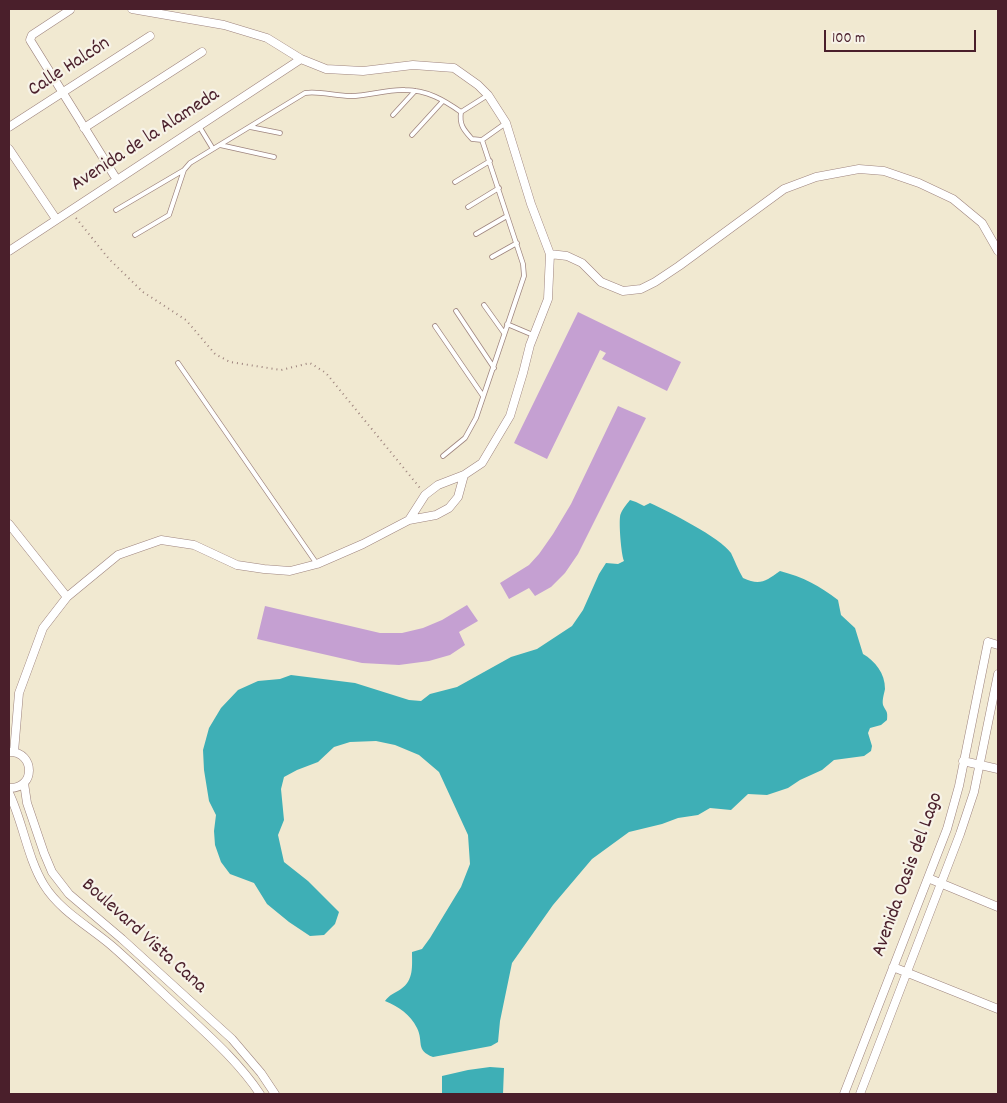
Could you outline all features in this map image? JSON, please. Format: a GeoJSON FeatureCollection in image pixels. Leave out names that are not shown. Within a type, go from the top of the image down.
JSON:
{"type":"FeatureCollection","features":[{"type":"Feature","properties":{"kind":"street"},"geometry":{"type":"LineString","coordinates":[[132,9],[224,24],[267,38],[301,59],[326,69],[363,70],[413,65],[454,68],[478,85],[488,95],[506,123],[531,204],[550,254],[548,299],[534,335],[510,416],[482,463],[464,475],[438,485],[425,495],[410,520]]}},
{"type":"Feature","properties":{"kind":"street"},"geometry":{"type":"LineString","coordinates":[[70,10],[32,35],[30,40],[117,180]]}},
{"type":"Feature","properties":{"kind":"street","name":"Calle Halcón"},"geometry":{"type":"LineString","coordinates":[[9,127],[150,36]]}},
{"type":"Feature","properties":{"kind":"street"},"geometry":{"type":"LineString","coordinates":[[84,128],[202,52]]}},
{"type":"Feature","properties":{"kind":"street","name":"Avenida de la Alameda"},"geometry":{"type":"LineString","coordinates":[[9,251],[301,59]]}},
{"type":"Feature","properties":{"kind":"street"},"geometry":{"type":"LineString","coordinates":[[9,149],[56,219]]}},
{"type":"Feature","properties":{"kind":"street"},"geometry":{"type":"LineString","coordinates":[[550,254],[567,256],[582,263],[601,282],[623,291],[641,289],[680,266],[784,189],[816,177],[859,169],[884,171],[919,183],[953,199],[982,223],[998,251]]}},
{"type":"Feature","properties":{"kind":"street"},"geometry":{"type":"LineString","coordinates":[[11,752],[19,693],[43,628],[67,597],[118,555],[161,540],[194,545],[237,565],[290,571],[317,564],[363,544],[410,520],[436,515],[449,508],[458,497],[464,475]]}},
{"type":"Feature","properties":{"kind":"street"},"geometry":{"type":"LineString","coordinates":[[9,524],[67,597]]}},
{"type":"Feature","properties":{"kind":"street","name":"Avenida Oasis del Lago"},"geometry":{"type":"LineString","coordinates":[[844,1094],[947,829],[988,642],[998,645]]}},
{"type":"Feature","properties":{"kind":"street","name":"Avenida Oasis del Lago"},"geometry":{"type":"LineString","coordinates":[[860,1094],[941,884],[974,792],[997,688],[998,674]]}},
{"type":"Feature","properties":{"kind":"street","name":"Boulevard Vista Cana"},"geometry":{"type":"LineString","coordinates":[[11,752],[24,757],[29,767],[24,783],[27,803],[52,872],[69,894],[122,939],[232,1039],[261,1073],[275,1094]]}},
{"type":"Feature","properties":{"kind":"street"},"geometry":{"type":"LineString","coordinates":[[963,761],[998,769]]}},
{"type":"Feature","properties":{"kind":"street"},"geometry":{"type":"LineString","coordinates":[[9,788],[16,788],[24,783]]}},
{"type":"Feature","properties":{"kind":"street","name":"Boulevard Vista Cana"},"geometry":{"type":"LineString","coordinates":[[9,793],[32,859],[44,885],[59,904],[112,946],[220,1046],[250,1079],[260,1094]]}},
{"type":"Feature","properties":{"kind":"street"},"geometry":{"type":"LineString","coordinates":[[928,878],[998,907]]}},
{"type":"Feature","properties":{"kind":"street"},"geometry":{"type":"LineString","coordinates":[[893,968],[998,1009]]}},
{"type":"Feature","properties":{"kind":"street"},"geometry":{"type":"LineString","coordinates":[[874,1018],[887,1023]]}},
{"type":"Feature","properties":{"kind":"lane"},"geometry":{"type":"LineString","coordinates":[[116,210],[184,170],[190,163],[305,93],[316,92],[351,96],[404,90],[414,91],[428,93],[461,112]]}},
{"type":"Feature","properties":{"kind":"lane"},"geometry":{"type":"LineString","coordinates":[[393,114],[414,91]]}},
{"type":"Feature","properties":{"kind":"lane"},"geometry":{"type":"LineString","coordinates":[[488,95],[461,112],[459,121],[465,132],[472,139],[482,140],[506,123]]}},
{"type":"Feature","properties":{"kind":"lane"},"geometry":{"type":"LineString","coordinates":[[412,135],[444,101]]}},
{"type":"Feature","properties":{"kind":"lane"},"geometry":{"type":"LineString","coordinates":[[199,126],[213,149]]}},
{"type":"Feature","properties":{"kind":"lane"},"geometry":{"type":"LineString","coordinates":[[250,127],[280,133]]}},
{"type":"Feature","properties":{"kind":"lane"},"geometry":{"type":"LineString","coordinates":[[443,456],[465,438],[476,418],[524,276],[523,264],[517,243],[482,140]]}},
{"type":"Feature","properties":{"kind":"lane"},"geometry":{"type":"LineString","coordinates":[[220,144],[274,157]]}},
{"type":"Feature","properties":{"kind":"lane"},"geometry":{"type":"LineString","coordinates":[[455,182],[490,161]]}},
{"type":"Feature","properties":{"kind":"lane"},"geometry":{"type":"LineString","coordinates":[[135,236],[169,214],[184,170]]}},
{"type":"Feature","properties":{"kind":"lane"},"geometry":{"type":"LineString","coordinates":[[468,207],[499,188]]}},
{"type":"Feature","properties":{"kind":"lane"},"geometry":{"type":"LineString","coordinates":[[476,234],[507,216]]}},
{"type":"Feature","properties":{"kind":"lane"},"geometry":{"type":"LineString","coordinates":[[492,257],[517,243]]}},
{"type":"Feature","properties":{"kind":"lane"},"geometry":{"type":"LineString","coordinates":[[484,305],[504,333]]}},
{"type":"Feature","properties":{"kind":"lane"},"geometry":{"type":"LineString","coordinates":[[456,311],[494,368]]}},
{"type":"Feature","properties":{"kind":"lane"},"geometry":{"type":"LineString","coordinates":[[507,324],[534,335]]}},
{"type":"Feature","properties":{"kind":"lane"},"geometry":{"type":"LineString","coordinates":[[435,326],[483,396]]}},
{"type":"Feature","properties":{"kind":"lane"},"geometry":{"type":"LineString","coordinates":[[178,363],[317,564]]}},
{"type":"Feature","properties":{"kind":"path"},"geometry":{"type":"LineString","coordinates":[[70,210],[109,259],[143,292],[186,320],[215,354],[230,362],[280,370],[310,362],[326,373],[425,495]]}},
{"type":"Feature","properties":{"kind":"water"},"geometry":{"type":"Polygon","coordinates":[[[630,500],[644,506],[650,503],[694,525],[716,540],[731,553],[743,578],[758,582],[780,571],[811,582],[838,600],[841,615],[855,628],[863,654],[872,660],[881,673],[885,683],[883,705],[887,713],[887,720],[881,725],[870,728],[868,733],[872,746],[871,751],[864,756],[834,760],[822,770],[788,788],[767,795],[748,794],[731,810],[710,808],[698,815],[678,818],[629,832],[592,859],[553,905],[512,963],[500,1021],[498,1042],[491,1046],[433,1057],[422,1048],[419,1033],[411,1019],[399,1008],[385,1001],[408,981],[411,972],[412,952],[422,949],[430,938],[461,887],[470,864],[468,835],[439,772],[419,755],[395,745],[376,741],[350,742],[334,747],[318,762],[284,777],[281,789],[284,820],[278,835],[284,862],[308,881],[339,912],[335,924],[324,935],[310,936],[267,904],[254,883],[230,874],[221,862],[215,845],[216,815],[209,801],[204,770],[203,750],[209,728],[221,708],[238,690],[258,681],[280,679],[291,675],[355,683],[409,700],[421,701],[430,694],[457,687],[511,657],[537,649],[572,626],[583,610],[606,563],[618,564],[624,561],[620,539],[620,517],[630,500]]]}},
{"type":"Feature","properties":{"kind":"water"},"geometry":{"type":"Polygon","coordinates":[[[490,1067],[504,1068],[503,1094],[442,1094],[442,1076],[490,1067]]]}},
{"type":"Feature","properties":{"kind":"building"},"geometry":{"type":"Polygon","coordinates":[[[578,312],[681,362],[667,391],[602,359],[606,353],[600,350],[547,459],[514,443],[578,312]]]}},
{"type":"Feature","properties":{"kind":"building"},"geometry":{"type":"Polygon","coordinates":[[[618,406],[646,418],[578,554],[565,573],[551,587],[535,596],[529,588],[509,599],[500,583],[529,565],[553,534],[571,504],[618,406]]]}},
{"type":"Feature","properties":{"kind":"building"},"geometry":{"type":"Polygon","coordinates":[[[467,605],[478,621],[459,632],[465,645],[450,655],[429,661],[399,665],[362,663],[257,639],[265,606],[380,633],[402,633],[423,628],[442,620],[467,605]]]}}]}
